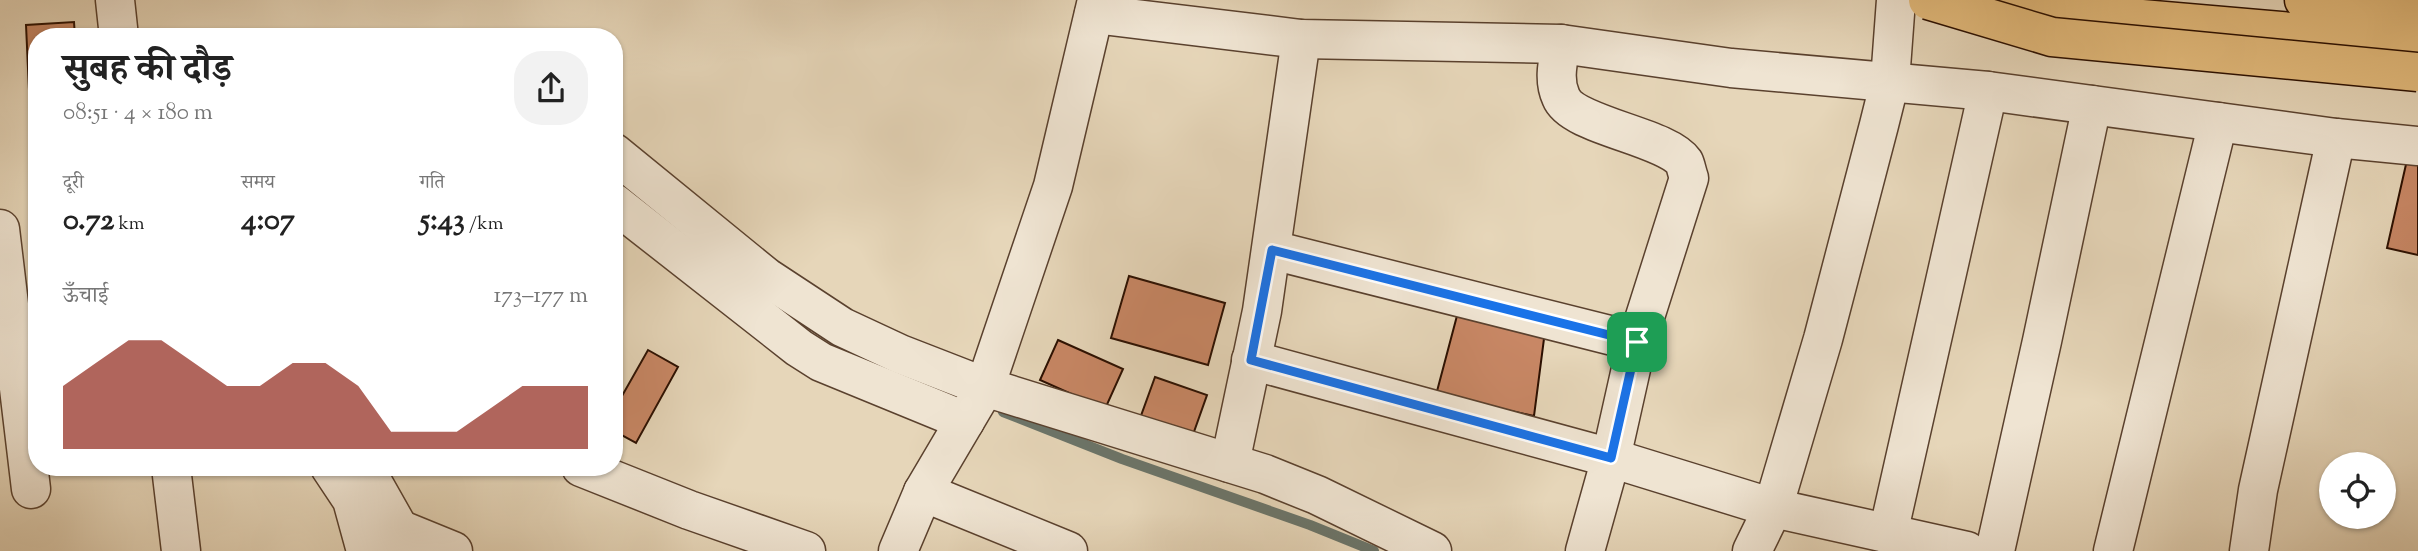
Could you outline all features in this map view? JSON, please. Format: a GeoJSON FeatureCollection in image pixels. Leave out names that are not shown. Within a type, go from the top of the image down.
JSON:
{"type":"FeatureCollection","features":[{"type":"Feature","properties":{"kind":"main road"},"geometry":{"type":"LineString","coordinates":[[1926,0],[2418,43]]}},
{"type":"Feature","properties":{"kind":"main road"},"geometry":{"type":"LineString","coordinates":[[1926,0],[2052,37],[2418,72]]}},
{"type":"Feature","properties":{"kind":"main road"},"geometry":{"type":"LineString","coordinates":[[2304,0],[2418,10]]}},
{"type":"Feature","properties":{"kind":"street"},"geometry":{"type":"LineString","coordinates":[[115,0],[119,28]]}},
{"type":"Feature","properties":{"kind":"street"},"geometry":{"type":"LineString","coordinates":[[1752,551],[1773,508],[1823,339],[1890,81],[1896,0]]}},
{"type":"Feature","properties":{"kind":"street"},"geometry":{"type":"LineString","coordinates":[[898,551],[923,492],[976,403],[1052,186],[1096,7],[1301,39],[1561,44],[1731,68],[1988,91],[2336,138],[2418,146]]}},
{"type":"Feature","properties":{"kind":"street"},"geometry":{"type":"LineString","coordinates":[[1230,463],[1272,250],[1301,39]]}},
{"type":"Feature","properties":{"kind":"street"},"geometry":{"type":"LineString","coordinates":[[1561,44],[1556,76],[1561,99],[1574,112],[1669,151],[1684,162],[1689,178],[1637,342],[1611,458],[1585,551]]}},
{"type":"Feature","properties":{"kind":"street"},"geometry":{"type":"LineString","coordinates":[[1874,538],[1988,91]]}},
{"type":"Feature","properties":{"kind":"street"},"geometry":{"type":"LineString","coordinates":[[1994,551],[2092,106]]}},
{"type":"Feature","properties":{"kind":"street"},"geometry":{"type":"LineString","coordinates":[[2113,551],[2218,122]]}},
{"type":"Feature","properties":{"kind":"street"},"geometry":{"type":"LineString","coordinates":[[2249,551],[2258,490],[2336,138]]}},
{"type":"Feature","properties":{"kind":"street"},"geometry":{"type":"LineString","coordinates":[[623,160],[766,276],[842,327],[900,354],[976,403]]}},
{"type":"Feature","properties":{"kind":"street"},"geometry":{"type":"LineString","coordinates":[[623,210],[799,348],[821,362],[976,403],[1230,463],[1317,495],[1432,551]]}},
{"type":"Feature","properties":{"kind":"street"},"geometry":{"type":"LineString","coordinates":[[0,229],[28,464]]}},
{"type":"Feature","properties":{"kind":"street"},"geometry":{"type":"LineString","coordinates":[[1272,250],[1637,342]]}},
{"type":"Feature","properties":{"kind":"street"},"geometry":{"type":"LineString","coordinates":[[1251,360],[1611,458],[1874,538],[1967,551]]}},
{"type":"Feature","properties":{"kind":"street"},"geometry":{"type":"LineString","coordinates":[[29,476],[31,489]]}},
{"type":"Feature","properties":{"kind":"street"},"geometry":{"type":"LineString","coordinates":[[172,476],[181,551]]}},
{"type":"Feature","properties":{"kind":"street"},"geometry":{"type":"LineString","coordinates":[[336,476],[352,500],[366,551]]}},
{"type":"Feature","properties":{"kind":"street"},"geometry":{"type":"LineString","coordinates":[[368,476],[400,540],[453,551]]}},
{"type":"Feature","properties":{"kind":"street"},"geometry":{"type":"LineString","coordinates":[[604,476],[689,510],[806,551]]}},
{"type":"Feature","properties":{"kind":"street"},"geometry":{"type":"LineString","coordinates":[[923,492],[1025,543],[1068,551]]}},
{"type":"Feature","properties":{"kind":"building"},"geometry":{"type":"Polygon","coordinates":[[[74,22],[74,28],[28,28],[28,68],[26,25],[74,22]]]}},
{"type":"Feature","properties":{"kind":"building"},"geometry":{"type":"Polygon","coordinates":[[[2407,160],[2418,162],[2418,255],[2387,248],[2407,160]]]}},
{"type":"Feature","properties":{"kind":"building"},"geometry":{"type":"Polygon","coordinates":[[[1129,276],[1225,303],[1208,365],[1111,338],[1129,276]]]}},
{"type":"Feature","properties":{"kind":"building"},"geometry":{"type":"Polygon","coordinates":[[[1458,312],[1545,331],[1534,416],[1436,395],[1458,312]]]}},
{"type":"Feature","properties":{"kind":"building"},"geometry":{"type":"Polygon","coordinates":[[[1058,340],[1123,369],[1105,409],[1040,380],[1058,340]]]}},
{"type":"Feature","properties":{"kind":"building"},"geometry":{"type":"Polygon","coordinates":[[[648,350],[678,367],[636,443],[623,436],[623,394],[648,350]]]}},
{"type":"Feature","properties":{"kind":"building"},"geometry":{"type":"Polygon","coordinates":[[[1155,377],[1207,395],[1190,443],[1138,424],[1155,377]]]}},
{"type":"Feature","properties":{"kind":"waterway"},"geometry":{"type":"LineString","coordinates":[[1003,412],[1122,459],[1310,525],[1374,551]]}},
{"type":"Feature","properties":{"kind":"route"},"geometry":{"type":"LineString","coordinates":[[1272,250],[1637,342],[1611,458],[1251,360],[1272,250]]}}]}
